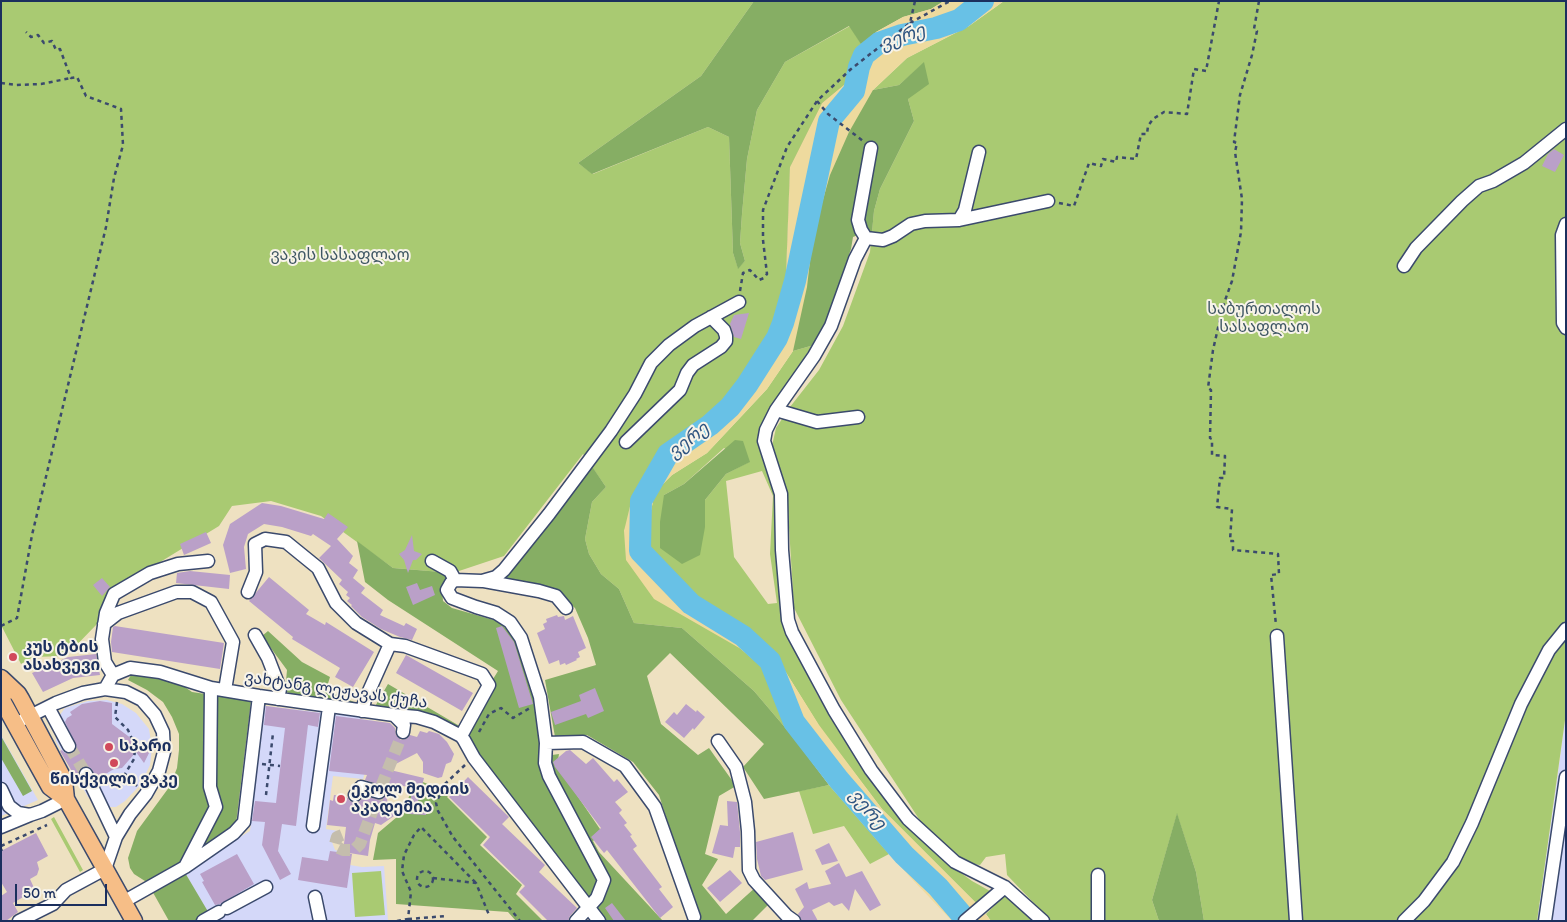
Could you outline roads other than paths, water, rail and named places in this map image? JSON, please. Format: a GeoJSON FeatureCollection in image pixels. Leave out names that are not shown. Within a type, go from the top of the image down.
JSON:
{"type":"FeatureCollection","features":[{"type":"Feature","properties":{"kind":"main road"},"geometry":{"type":"LineString","coordinates":[[1,678],[18,694],[64,780],[66,799],[134,921]]}},
{"type":"Feature","properties":{"kind":"main road"},"geometry":{"type":"LineString","coordinates":[[1,684],[3,702],[50,787],[66,799]]}},
{"type":"Feature","properties":{"kind":"street"},"geometry":{"type":"LineString","coordinates":[[1404,266],[1416,248],[1479,186],[1493,181],[1524,163],[1566,129]]}},
{"type":"Feature","properties":{"kind":"street"},"geometry":{"type":"LineString","coordinates":[[866,238],[858,220],[872,148]]}},
{"type":"Feature","properties":{"kind":"street"},"geometry":{"type":"LineString","coordinates":[[959,220],[965,210],[979,152]]}},
{"type":"Feature","properties":{"kind":"street"},"geometry":{"type":"LineString","coordinates":[[866,238],[883,240],[911,224],[925,221],[959,220],[1048,201]]}},
{"type":"Feature","properties":{"kind":"street"},"geometry":{"type":"LineString","coordinates":[[1566,224],[1562,236],[1563,323],[1566,328]]}},
{"type":"Feature","properties":{"kind":"street"},"geometry":{"type":"LineString","coordinates":[[866,238],[855,259],[831,326],[814,356],[776,410],[766,430],[764,441],[781,494],[785,595],[788,620],[792,632],[834,710],[871,770],[908,819],[955,862],[1005,887],[1043,921]]}},
{"type":"Feature","properties":{"kind":"street"},"geometry":{"type":"LineString","coordinates":[[482,581],[496,577],[504,570],[549,514],[611,431],[635,394],[651,363],[669,345],[695,326],[739,302]]}},
{"type":"Feature","properties":{"kind":"street"},"geometry":{"type":"LineString","coordinates":[[626,442],[680,390],[687,373],[694,365],[721,347],[726,341],[724,330],[711,317]]}},
{"type":"Feature","properties":{"kind":"street"},"geometry":{"type":"LineString","coordinates":[[776,410],[817,422],[858,417]]}},
{"type":"Feature","properties":{"kind":"street"},"geometry":{"type":"LineString","coordinates":[[248,592],[256,572],[255,544],[265,539],[286,542],[318,568],[336,603],[356,623],[390,644],[405,646],[482,674],[489,685],[464,739],[474,758],[599,921]]}},
{"type":"Feature","properties":{"kind":"street"},"geometry":{"type":"LineString","coordinates":[[112,690],[113,675],[105,662],[102,639],[106,613],[114,594],[150,573],[178,564],[208,561]]}},
{"type":"Feature","properties":{"kind":"street"},"geometry":{"type":"LineString","coordinates":[[432,561],[450,571],[455,580]]}},
{"type":"Feature","properties":{"kind":"street"},"geometry":{"type":"LineString","coordinates":[[566,608],[556,596],[539,591],[482,581],[455,580],[447,590],[452,598],[476,608],[496,613],[510,622],[521,638],[532,667],[540,697],[546,743],[545,763],[549,776],[604,880],[597,898],[576,921]]}},
{"type":"Feature","properties":{"kind":"street"},"geometry":{"type":"LineString","coordinates":[[104,624],[118,613],[176,592],[192,592],[211,602],[232,642],[225,690]]}},
{"type":"Feature","properties":{"kind":"street"},"geometry":{"type":"LineString","coordinates":[[1404,921],[1424,902],[1453,862],[1472,823],[1521,704],[1549,650],[1566,629]]}},
{"type":"Feature","properties":{"kind":"street"},"geometry":{"type":"LineString","coordinates":[[255,635],[268,658],[280,688],[278,699]]}},
{"type":"Feature","properties":{"kind":"street"},"geometry":{"type":"LineString","coordinates":[[1277,636],[1296,921]]}},
{"type":"Feature","properties":{"kind":"street"},"geometry":{"type":"LineString","coordinates":[[362,711],[390,644]]}},
{"type":"Feature","properties":{"kind":"street","name":"ვახტანგ ლეჟავას ქუჩა"},"geometry":{"type":"LineString","coordinates":[[113,675],[130,668],[160,672],[211,688],[329,707],[417,717],[434,722],[464,739]]}},
{"type":"Feature","properties":{"kind":"street"},"geometry":{"type":"LineString","coordinates":[[185,867],[216,807],[210,787],[211,688]]}},
{"type":"Feature","properties":{"kind":"street"},"geometry":{"type":"LineString","coordinates":[[15,724],[48,707],[83,693],[112,690],[126,692],[142,700],[156,715],[163,732],[164,752],[160,771],[116,837],[105,869],[66,890],[53,904],[19,921]]}},
{"type":"Feature","properties":{"kind":"street"},"geometry":{"type":"LineString","coordinates":[[123,902],[185,867],[234,833],[244,822],[259,696]]}},
{"type":"Feature","properties":{"kind":"street"},"geometry":{"type":"LineString","coordinates":[[48,707],[70,746]]}},
{"type":"Feature","properties":{"kind":"street"},"geometry":{"type":"LineString","coordinates":[[313,826],[329,707]]}},
{"type":"Feature","properties":{"kind":"street"},"geometry":{"type":"LineString","coordinates":[[394,715],[404,724],[403,732]]}},
{"type":"Feature","properties":{"kind":"street"},"geometry":{"type":"LineString","coordinates":[[718,741],[736,767],[745,802],[749,870],[754,880],[787,916],[794,921]]}},
{"type":"Feature","properties":{"kind":"street"},"geometry":{"type":"LineString","coordinates":[[546,743],[583,742],[625,766],[655,807],[694,917]]}},
{"type":"Feature","properties":{"kind":"street"},"geometry":{"type":"LineString","coordinates":[[86,774],[116,837]]}},
{"type":"Feature","properties":{"kind":"street"},"geometry":{"type":"LineString","coordinates":[[1546,921],[1560,861],[1566,777]]}},
{"type":"Feature","properties":{"kind":"street"},"geometry":{"type":"LineString","coordinates":[[355,795],[361,787],[379,792]]}},
{"type":"Feature","properties":{"kind":"street"},"geometry":{"type":"LineString","coordinates":[[1,789],[9,806],[18,813],[30,815]]}},
{"type":"Feature","properties":{"kind":"street"},"geometry":{"type":"LineString","coordinates":[[1,827],[42,811],[66,799]]}},
{"type":"Feature","properties":{"kind":"street"},"geometry":{"type":"LineString","coordinates":[[1098,875],[1098,921]]}},
{"type":"Feature","properties":{"kind":"street"},"geometry":{"type":"LineString","coordinates":[[203,921],[266,887]]}},
{"type":"Feature","properties":{"kind":"street"},"geometry":{"type":"LineString","coordinates":[[965,921],[1005,887]]}},
{"type":"Feature","properties":{"kind":"street"},"geometry":{"type":"LineString","coordinates":[[315,897],[320,921]]}},
{"type":"Feature","properties":{"kind":"waterway","name":"ვერე"},"geometry":{"type":"LineString","coordinates":[[967,921],[938,887],[904,855],[839,780],[794,722],[770,661],[743,636],[691,604],[640,551],[641,501],[668,454],[710,425],[730,407],[747,385],[777,338],[795,281],[829,121],[854,91],[859,67],[864,55],[879,43],[959,20],[983,1]]}},
{"type":"Feature","properties":{"kind":"tunnel"},"geometry":{"type":"LineString","coordinates":[[381,787],[403,732]]}},
{"type":"Feature","properties":{"kind":"tunnel"},"geometry":{"type":"LineString","coordinates":[[69,746],[86,774]]}},
{"type":"Feature","properties":{"kind":"tunnel"},"geometry":{"type":"LineString","coordinates":[[342,835],[337,837],[335,844],[337,847],[343,850],[354,850],[360,844],[378,796]]}},
{"type":"Feature","properties":{"kind":"place","name":"კუს ტბის ასახვევი"},"geometry":{"type":"Point","coordinates":[13,657]}},
{"type":"Feature","properties":{"kind":"place","name":"სპარი"},"geometry":{"type":"Point","coordinates":[109,747]}},
{"type":"Feature","properties":{"kind":"place","name":"წისქვილი ვაკე"},"geometry":{"type":"Point","coordinates":[114,763]}},
{"type":"Feature","properties":{"kind":"place","name":"ეკოლ მედიის აკადემია"},"geometry":{"type":"Point","coordinates":[341,799]}},
{"type":"Feature","properties":{"kind":"park label","name":"ვაკის სასაფლაო"},"geometry":{"type":"Point","coordinates":[340,256]}},
{"type":"Feature","properties":{"kind":"park label","name":"საბურთალოს სასაფლაო"},"geometry":{"type":"Point","coordinates":[1264,319]}}]}
